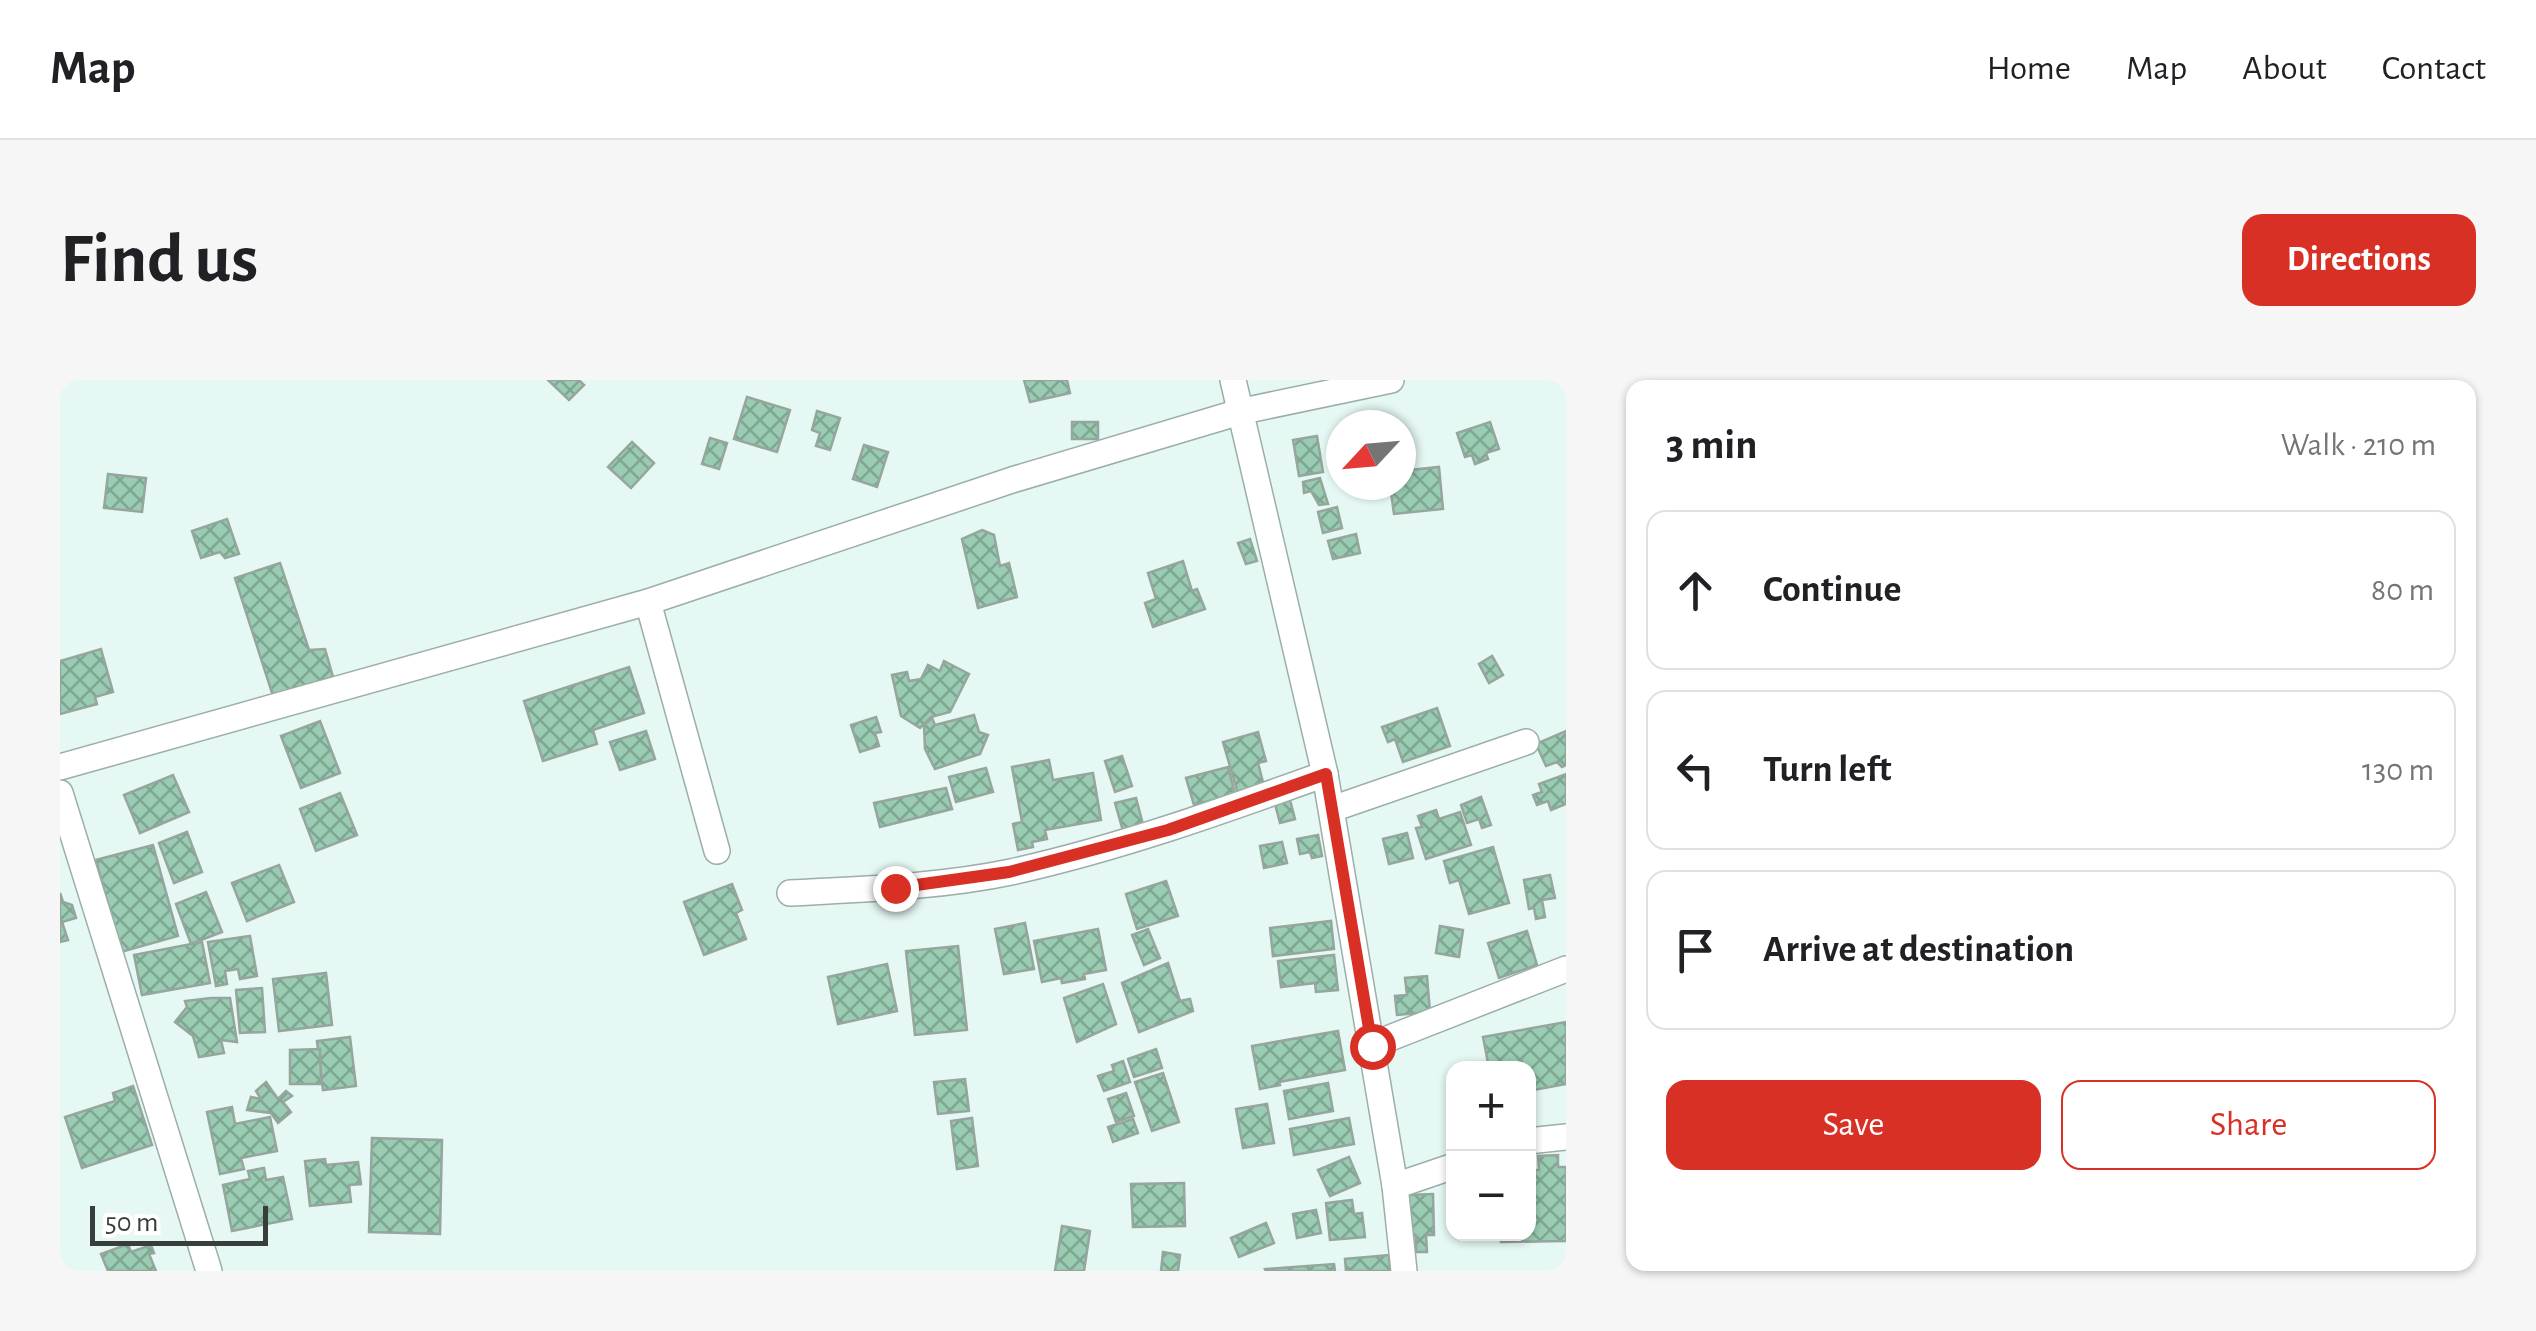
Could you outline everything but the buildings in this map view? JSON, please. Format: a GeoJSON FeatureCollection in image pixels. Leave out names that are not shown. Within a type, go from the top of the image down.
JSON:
{"type":"FeatureCollection","features":[{"type":"Feature","properties":{"kind":"street"},"geometry":{"type":"LineString","coordinates":[[1233,380],[1326,774],[1395,1186],[1404,1271]]}},
{"type":"Feature","properties":{"kind":"street"},"geometry":{"type":"LineString","coordinates":[[60,766],[648,602],[1012,480],[1243,411],[1391,380]]}},
{"type":"Feature","properties":{"kind":"street"},"geometry":{"type":"LineString","coordinates":[[648,602],[716,851]]}},
{"type":"Feature","properties":{"kind":"street"},"geometry":{"type":"LineString","coordinates":[[1332,809],[1526,742]]}},
{"type":"Feature","properties":{"kind":"street"},"geometry":{"type":"LineString","coordinates":[[790,893],[895,888],[1009,872],[1168,830],[1326,774]]}},
{"type":"Feature","properties":{"kind":"street"},"geometry":{"type":"LineString","coordinates":[[60,793],[208,1271]]}},
{"type":"Feature","properties":{"kind":"street"},"geometry":{"type":"LineString","coordinates":[[1372,1046],[1566,969]]}},
{"type":"Feature","properties":{"kind":"street"},"geometry":{"type":"LineString","coordinates":[[1536,1140],[1566,1137]]}},
{"type":"Feature","properties":{"kind":"street"},"geometry":{"type":"LineString","coordinates":[[1395,1186],[1446,1169]]}},
{"type":"Feature","properties":{"kind":"route"},"geometry":{"type":"LineString","coordinates":[[895,888],[1009,872],[1168,830],[1326,774],[1372,1046]]}}]}
